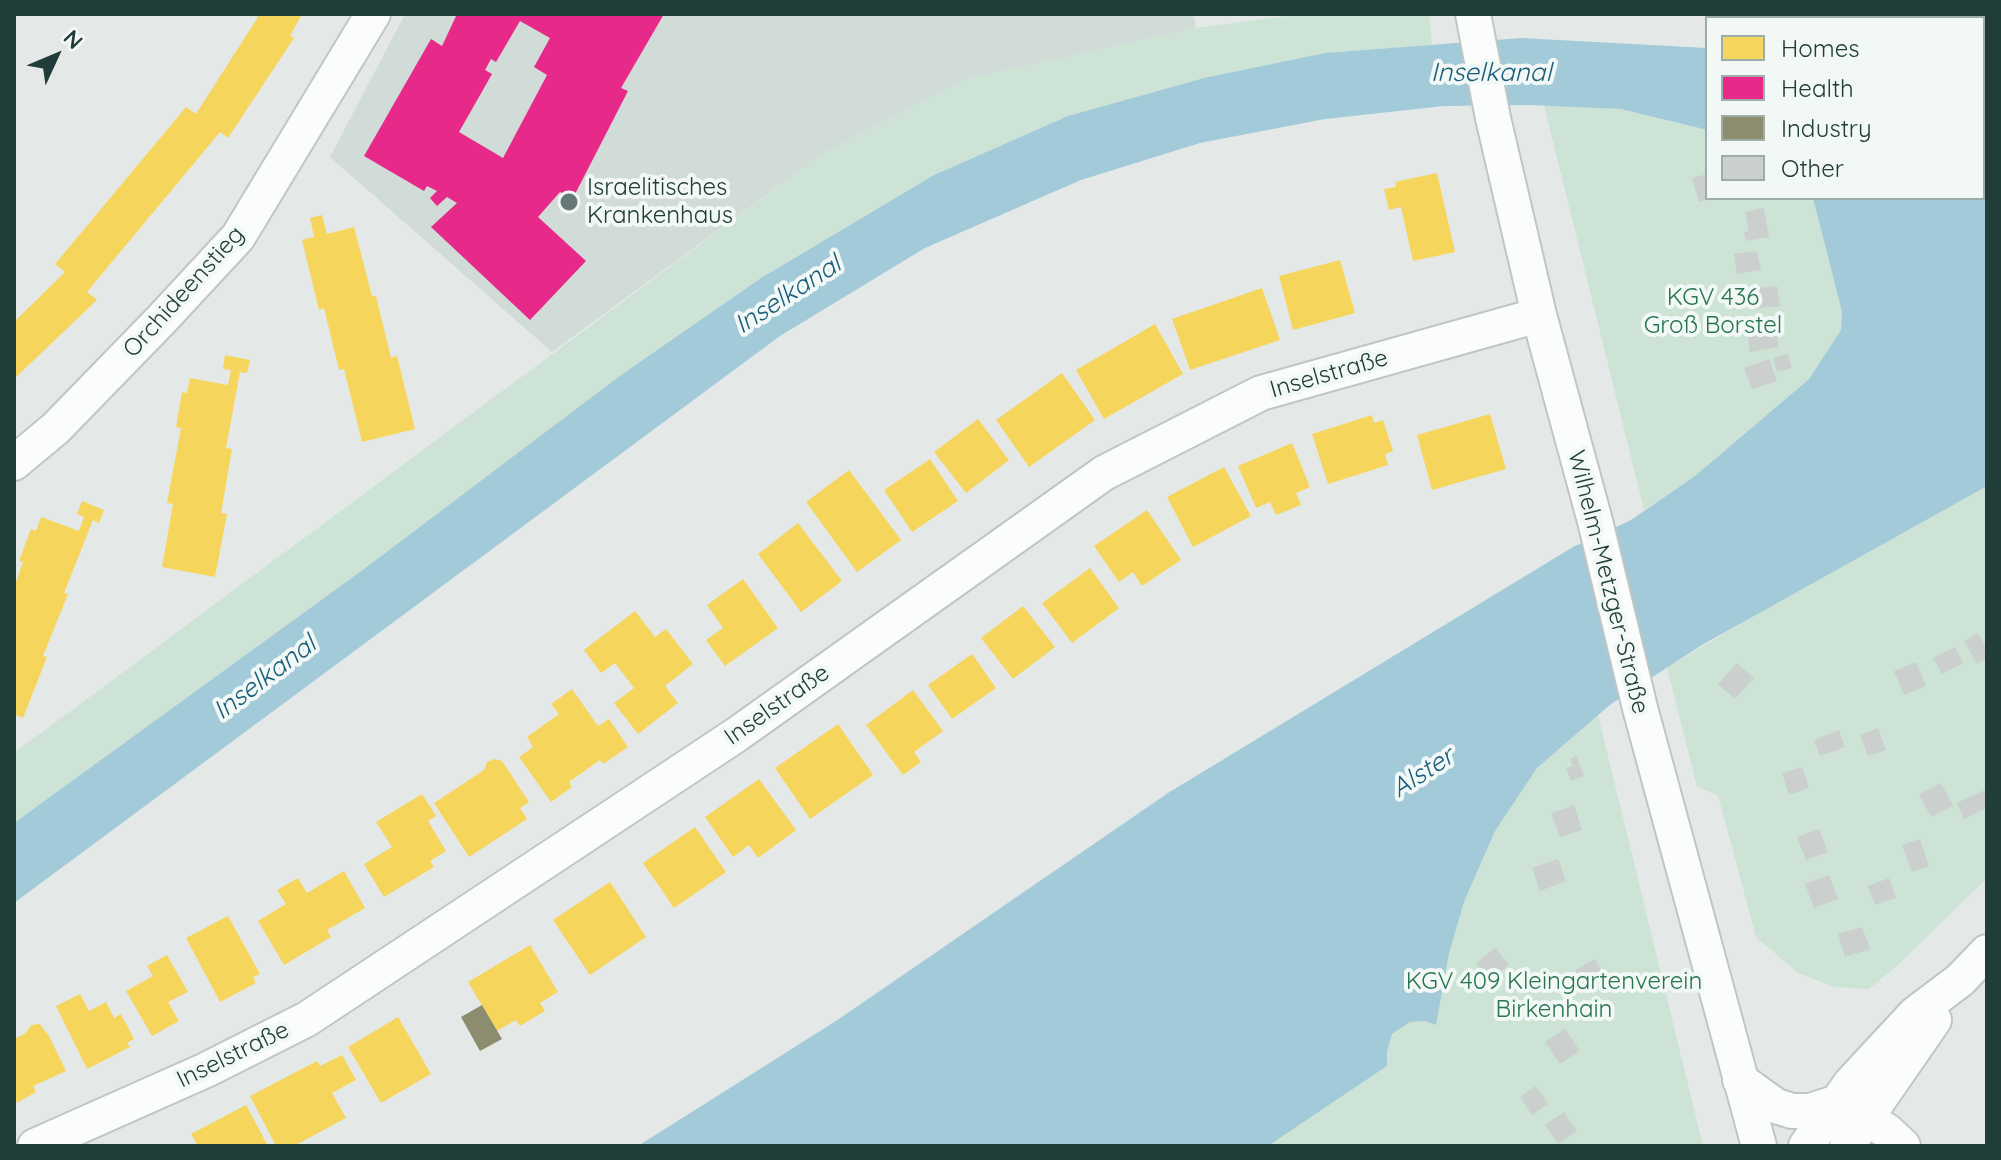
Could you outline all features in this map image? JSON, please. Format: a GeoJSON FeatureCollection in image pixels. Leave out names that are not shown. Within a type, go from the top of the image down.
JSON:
{"type":"FeatureCollection","features":[{"type":"Feature","properties":{"kind":"street","name":"Orchideenstieg"},"geometry":{"type":"LineString","coordinates":[[14,463],[56,428],[238,237],[373,14]]}},
{"type":"Feature","properties":{"kind":"street","name":"Wilhelm-Metzger-Straße"},"geometry":{"type":"LineString","coordinates":[[1473,16],[1493,118],[1539,315],[1595,521],[1640,708],[1759,1146]]}},
{"type":"Feature","properties":{"kind":"street","name":"Inselstraße"},"geometry":{"type":"LineString","coordinates":[[35,1146],[206,1070],[307,1019],[736,735],[1104,473],[1261,393],[1539,315]]}},
{"type":"Feature","properties":{"kind":"street"},"geometry":{"type":"LineString","coordinates":[[1806,1146],[1849,1122],[1915,1014],[1960,980],[1987,952]]}},
{"type":"Feature","properties":{"kind":"street"},"geometry":{"type":"LineString","coordinates":[[1740,1080],[1776,1106],[1792,1111],[1810,1111],[1887,1131],[1903,1146]]}},
{"type":"Feature","properties":{"kind":"shaded area","name":"Israelitisches Krankenhaus"},"geometry":{"type":"Polygon","coordinates":[[[405,14],[1193,14],[1196,28],[967,79],[825,152],[552,352],[330,157],[405,14]]]}},
{"type":"Feature","properties":{"kind":"green space"},"geometry":{"type":"Polygon","coordinates":[[[1302,14],[1429,14],[1432,45],[1325,53],[1204,78],[1068,116],[934,175],[761,278],[621,375],[364,569],[14,823],[14,753],[825,152],[967,79],[1196,28],[1302,14]]]}},
{"type":"Feature","properties":{"kind":"green space","name":"KGV 436 Groß Borstel"},"geometry":{"type":"Polygon","coordinates":[[[1544,105],[1621,109],[1705,130],[1705,200],[1814,200],[1842,312],[1841,330],[1809,379],[1695,476],[1644,510],[1544,105]]]}},
{"type":"Feature","properties":{"kind":"green space","name":"KGV 409 Kleingartenverein Birkenhain"},"geometry":{"type":"Polygon","coordinates":[[[1987,486],[1987,878],[1869,989],[1835,987],[1798,973],[1756,937],[1718,795],[1697,787],[1667,668],[1773,604],[1987,486]]]}},
{"type":"Feature","properties":{"kind":"green space","name":"KGV 409 Kleingartenverein Birkenhain"},"geometry":{"type":"Polygon","coordinates":[[[1598,715],[1703,1146],[1268,1146],[1387,1066],[1392,1034],[1409,1022],[1425,1021],[1464,902],[1495,831],[1537,768],[1598,715]]]}},
{"type":"Feature","properties":{"kind":"water","name":"Inselkanal"},"geometry":{"type":"Polygon","coordinates":[[[1521,38],[1705,48],[1705,130],[1621,109],[1528,105],[1444,106],[1325,119],[1200,143],[1081,180],[925,248],[780,336],[14,903],[14,823],[364,569],[621,375],[761,278],[934,175],[1068,116],[1204,78],[1325,53],[1521,38]]]}},
{"type":"Feature","properties":{"kind":"water","name":"Alster"},"geometry":{"type":"Polygon","coordinates":[[[1985,58],[1987,486],[1702,645],[1611,704],[1537,768],[1495,831],[1464,902],[1449,953],[1436,1025],[1425,1021],[1410,1022],[1392,1034],[1387,1066],[1268,1146],[638,1146],[836,1021],[1168,793],[1573,547],[1631,520],[1695,476],[1809,379],[1841,330],[1842,312],[1814,200],[1985,200],[1985,58]]]}},
{"type":"Feature","properties":{"kind":"building: Homes"},"geometry":{"type":"Polygon","coordinates":[[[254,14],[302,14],[290,36],[294,38],[228,138],[220,132],[87,292],[97,300],[14,379],[14,322],[65,272],[55,264],[186,107],[196,114],[258,17],[254,14]]]}},
{"type":"Feature","properties":{"kind":"building: Homes"},"geometry":{"type":"Polygon","coordinates":[[[1437,173],[1455,252],[1413,261],[1401,207],[1389,210],[1384,189],[1396,187],[1395,182],[1437,173]]]}},
{"type":"Feature","properties":{"kind":"building: Homes"},"geometry":{"type":"Polygon","coordinates":[[[322,215],[327,234],[354,227],[372,296],[376,296],[391,358],[397,356],[415,429],[362,442],[344,369],[339,370],[324,308],[319,310],[302,240],[314,237],[310,218],[322,215]]]}},
{"type":"Feature","properties":{"kind":"building: Homes"},"geometry":{"type":"Polygon","coordinates":[[[1340,260],[1355,313],[1293,330],[1279,276],[1340,260]]]}},
{"type":"Feature","properties":{"kind":"building: Homes"},"geometry":{"type":"Polygon","coordinates":[[[1262,288],[1280,340],[1190,370],[1172,319],[1262,288]]]}},
{"type":"Feature","properties":{"kind":"building: Homes"},"geometry":{"type":"Polygon","coordinates":[[[1155,324],[1183,374],[1104,419],[1076,370],[1155,324]]]}},
{"type":"Feature","properties":{"kind":"building: Homes"},"geometry":{"type":"Polygon","coordinates":[[[225,355],[250,360],[247,373],[240,372],[226,448],[232,449],[221,513],[227,514],[215,577],[162,567],[173,504],[167,503],[181,428],[176,427],[182,392],[187,393],[190,378],[228,385],[231,370],[223,369],[225,355]]]}},
{"type":"Feature","properties":{"kind":"building: Homes"},"geometry":{"type":"Polygon","coordinates":[[[1062,373],[1095,420],[1029,467],[996,420],[1062,373]]]}},
{"type":"Feature","properties":{"kind":"building: Homes"},"geometry":{"type":"Polygon","coordinates":[[[1490,414],[1506,469],[1432,490],[1417,435],[1490,414]]]}},
{"type":"Feature","properties":{"kind":"building: Homes"},"geometry":{"type":"Polygon","coordinates":[[[1372,415],[1374,423],[1383,420],[1393,451],[1385,454],[1388,465],[1328,484],[1312,434],[1372,415]]]}},
{"type":"Feature","properties":{"kind":"building: Homes"},"geometry":{"type":"Polygon","coordinates":[[[978,419],[1009,460],[966,493],[934,452],[978,419]]]}},
{"type":"Feature","properties":{"kind":"building: Homes"},"geometry":{"type":"Polygon","coordinates":[[[1292,443],[1310,487],[1296,493],[1301,505],[1276,515],[1270,502],[1256,508],[1238,466],[1292,443]]]}},
{"type":"Feature","properties":{"kind":"building: Homes"},"geometry":{"type":"Polygon","coordinates":[[[930,459],[958,501],[912,532],[884,490],[930,459]]]}},
{"type":"Feature","properties":{"kind":"building: Homes"},"geometry":{"type":"Polygon","coordinates":[[[1224,467],[1251,516],[1193,547],[1167,497],[1224,467]]]}},
{"type":"Feature","properties":{"kind":"building: Homes"},"geometry":{"type":"Polygon","coordinates":[[[849,470],[901,540],[857,572],[806,502],[849,470]]]}},
{"type":"Feature","properties":{"kind":"building: Homes"},"geometry":{"type":"Polygon","coordinates":[[[82,501],[104,510],[99,523],[93,520],[64,593],[68,594],[23,718],[14,714],[14,587],[23,562],[19,561],[31,529],[36,531],[41,517],[79,531],[84,517],[77,514],[82,501]]]}},
{"type":"Feature","properties":{"kind":"building: Homes"},"geometry":{"type":"Polygon","coordinates":[[[1147,510],[1181,560],[1142,586],[1133,572],[1119,582],[1094,546],[1147,510]]]}},
{"type":"Feature","properties":{"kind":"building: Homes"},"geometry":{"type":"Polygon","coordinates":[[[798,523],[842,581],[801,612],[758,554],[798,523]]]}},
{"type":"Feature","properties":{"kind":"building: Homes"},"geometry":{"type":"Polygon","coordinates":[[[1090,568],[1119,608],[1072,643],[1042,603],[1090,568]]]}},
{"type":"Feature","properties":{"kind":"building: Homes"},"geometry":{"type":"Polygon","coordinates":[[[743,579],[778,628],[725,666],[706,640],[723,628],[707,605],[743,579]]]}},
{"type":"Feature","properties":{"kind":"building: Homes"},"geometry":{"type":"Polygon","coordinates":[[[1023,606],[1055,647],[1013,679],[981,638],[1023,606]]]}},
{"type":"Feature","properties":{"kind":"building: Homes"},"geometry":{"type":"Polygon","coordinates":[[[635,611],[655,637],[666,629],[693,664],[665,686],[678,703],[638,734],[614,703],[634,688],[615,663],[601,673],[584,650],[635,611]]]}},
{"type":"Feature","properties":{"kind":"building: Homes"},"geometry":{"type":"Polygon","coordinates":[[[972,654],[996,688],[952,719],[928,685],[972,654]]]}},
{"type":"Feature","properties":{"kind":"building: Homes"},"geometry":{"type":"Polygon","coordinates":[[[572,689],[598,726],[609,719],[628,747],[603,764],[600,760],[569,782],[572,787],[551,802],[519,757],[533,747],[527,737],[559,714],[551,704],[572,689]]]}},
{"type":"Feature","properties":{"kind":"building: Homes"},"geometry":{"type":"Polygon","coordinates":[[[913,690],[943,731],[914,752],[921,762],[903,775],[866,725],[913,690]]]}},
{"type":"Feature","properties":{"kind":"building: Homes"},"geometry":{"type":"Polygon","coordinates":[[[838,724],[873,775],[810,819],[775,768],[838,724]]]}},
{"type":"Feature","properties":{"kind":"building: Homes"},"geometry":{"type":"Polygon","coordinates":[[[495,759],[502,761],[529,802],[520,808],[527,819],[469,857],[434,803],[484,770],[487,762],[495,759]]]}},
{"type":"Feature","properties":{"kind":"building: Homes"},"geometry":{"type":"Polygon","coordinates":[[[759,779],[796,830],[758,858],[749,845],[733,857],[705,817],[759,779]]]}},
{"type":"Feature","properties":{"kind":"building: Homes"},"geometry":{"type":"Polygon","coordinates":[[[422,794],[436,816],[428,821],[446,851],[430,861],[434,867],[384,897],[364,864],[392,847],[376,822],[422,794]]]}},
{"type":"Feature","properties":{"kind":"building: Homes"},"geometry":{"type":"Polygon","coordinates":[[[695,827],[726,872],[674,908],[643,863],[695,827]]]}},
{"type":"Feature","properties":{"kind":"building: Homes"},"geometry":{"type":"Polygon","coordinates":[[[344,871],[365,908],[327,930],[331,937],[284,965],[258,921],[286,904],[277,890],[298,878],[307,893],[344,871]]]}},
{"type":"Feature","properties":{"kind":"building: Homes"},"geometry":{"type":"Polygon","coordinates":[[[610,882],[646,937],[590,975],[553,920],[610,882]]]}},
{"type":"Feature","properties":{"kind":"building: Homes"},"geometry":{"type":"Polygon","coordinates":[[[228,916],[260,974],[253,977],[256,983],[220,1002],[186,938],[228,916]]]}},
{"type":"Feature","properties":{"kind":"building: Homes"},"geometry":{"type":"Polygon","coordinates":[[[530,945],[558,992],[540,1003],[545,1011],[520,1026],[516,1020],[497,1031],[468,982],[530,945]]]}},
{"type":"Feature","properties":{"kind":"building: Homes"},"geometry":{"type":"Polygon","coordinates":[[[167,955],[188,992],[168,1002],[179,1021],[152,1036],[126,991],[153,976],[147,966],[167,955]]]}},
{"type":"Feature","properties":{"kind":"building: Homes"},"geometry":{"type":"Polygon","coordinates":[[[80,994],[89,1011],[106,1002],[114,1018],[121,1014],[134,1039],[127,1043],[130,1047],[87,1069],[56,1006],[80,994]]]}},
{"type":"Feature","properties":{"kind":"building: Homes"},"geometry":{"type":"Polygon","coordinates":[[[398,1017],[431,1074],[381,1103],[348,1047],[398,1017]]]}},
{"type":"Feature","properties":{"kind":"building: Homes"},"geometry":{"type":"Polygon","coordinates":[[[40,1024],[66,1071],[33,1086],[36,1092],[17,1103],[14,1096],[14,1039],[26,1033],[31,1025],[40,1024]]]}},
{"type":"Feature","properties":{"kind":"building: Homes"},"geometry":{"type":"Polygon","coordinates":[[[342,1055],[356,1080],[332,1093],[346,1118],[294,1146],[276,1146],[250,1096],[317,1061],[320,1066],[342,1055]]]}},
{"type":"Feature","properties":{"kind":"building: Homes"},"geometry":{"type":"Polygon","coordinates":[[[246,1105],[268,1146],[198,1146],[191,1134],[246,1105]]]}},
{"type":"Feature","properties":{"kind":"building: Health"},"geometry":{"type":"Polygon","coordinates":[[[457,14],[664,14],[621,88],[628,91],[573,198],[560,192],[538,217],[586,261],[530,320],[431,227],[457,203],[447,197],[437,206],[430,198],[437,191],[427,186],[424,191],[364,156],[431,39],[442,46],[457,14]],[[520,21],[496,62],[491,59],[485,70],[492,74],[459,132],[503,158],[547,75],[534,67],[550,38],[520,21]]]}},
{"type":"Feature","properties":{"kind":"building: Industry"},"geometry":{"type":"Polygon","coordinates":[[[482,1005],[502,1039],[480,1051],[461,1017],[482,1005]]]}},
{"type":"Feature","properties":{"kind":"building: Other"},"geometry":{"type":"Polygon","coordinates":[[[1705,175],[1707,200],[1699,202],[1692,178],[1705,175]]]}},
{"type":"Feature","properties":{"kind":"building: Other"},"geometry":{"type":"Polygon","coordinates":[[[1764,208],[1769,237],[1746,241],[1744,232],[1749,231],[1745,212],[1764,208]]]}},
{"type":"Feature","properties":{"kind":"building: Other"},"geometry":{"type":"Polygon","coordinates":[[[1757,251],[1761,270],[1737,274],[1734,254],[1757,251]]]}},
{"type":"Feature","properties":{"kind":"building: Other"},"geometry":{"type":"Polygon","coordinates":[[[1777,286],[1780,306],[1753,309],[1750,289],[1777,286]]]}},
{"type":"Feature","properties":{"kind":"building: Other"},"geometry":{"type":"Polygon","coordinates":[[[1775,327],[1779,347],[1750,352],[1747,333],[1775,327]]]}},
{"type":"Feature","properties":{"kind":"building: Other"},"geometry":{"type":"Polygon","coordinates":[[[1788,354],[1792,368],[1777,372],[1773,358],[1788,354]]]}},
{"type":"Feature","properties":{"kind":"building: Other"},"geometry":{"type":"Polygon","coordinates":[[[1769,359],[1777,381],[1752,389],[1744,368],[1769,359]]]}},
{"type":"Feature","properties":{"kind":"building: Other"},"geometry":{"type":"Polygon","coordinates":[[[1978,633],[1987,650],[1987,658],[1977,664],[1964,641],[1978,633]]]}},
{"type":"Feature","properties":{"kind":"building: Other"},"geometry":{"type":"Polygon","coordinates":[[[1955,647],[1963,663],[1942,674],[1933,658],[1955,647]]]}},
{"type":"Feature","properties":{"kind":"building: Other"},"geometry":{"type":"Polygon","coordinates":[[[1916,662],[1926,686],[1904,695],[1894,671],[1916,662]]]}},
{"type":"Feature","properties":{"kind":"building: Other"},"geometry":{"type":"Polygon","coordinates":[[[1737,663],[1754,678],[1735,699],[1718,684],[1737,663]]]}},
{"type":"Feature","properties":{"kind":"building: Other"},"geometry":{"type":"Polygon","coordinates":[[[1878,728],[1886,750],[1868,756],[1860,735],[1878,728]]]}},
{"type":"Feature","properties":{"kind":"building: Other"},"geometry":{"type":"Polygon","coordinates":[[[1839,730],[1845,747],[1820,756],[1814,740],[1839,730]]]}},
{"type":"Feature","properties":{"kind":"building: Other"},"geometry":{"type":"Polygon","coordinates":[[[1576,756],[1584,776],[1571,781],[1566,768],[1573,766],[1570,759],[1576,756]]]}},
{"type":"Feature","properties":{"kind":"building: Other"},"geometry":{"type":"Polygon","coordinates":[[[1802,767],[1809,788],[1789,795],[1782,773],[1802,767]]]}},
{"type":"Feature","properties":{"kind":"building: Other"},"geometry":{"type":"Polygon","coordinates":[[[1941,783],[1953,806],[1931,817],[1919,794],[1941,783]]]}},
{"type":"Feature","properties":{"kind":"building: Other"},"geometry":{"type":"Polygon","coordinates":[[[1987,789],[1987,808],[1964,819],[1957,803],[1987,789]]]}},
{"type":"Feature","properties":{"kind":"building: Other"},"geometry":{"type":"Polygon","coordinates":[[[1574,805],[1582,830],[1560,837],[1551,813],[1574,805]]]}},
{"type":"Feature","properties":{"kind":"building: Other"},"geometry":{"type":"Polygon","coordinates":[[[1819,829],[1828,852],[1806,860],[1797,837],[1819,829]]]}},
{"type":"Feature","properties":{"kind":"building: Other"},"geometry":{"type":"Polygon","coordinates":[[[1920,839],[1929,866],[1912,872],[1902,845],[1920,839]]]}},
{"type":"Feature","properties":{"kind":"building: Other"},"geometry":{"type":"Polygon","coordinates":[[[1558,859],[1566,881],[1540,891],[1532,868],[1558,859]]]}},
{"type":"Feature","properties":{"kind":"building: Other"},"geometry":{"type":"Polygon","coordinates":[[[1829,875],[1838,899],[1814,908],[1805,884],[1829,875]]]}},
{"type":"Feature","properties":{"kind":"building: Other"},"geometry":{"type":"Polygon","coordinates":[[[1889,878],[1896,898],[1875,905],[1868,886],[1889,878]]]}},
{"type":"Feature","properties":{"kind":"building: Other"},"geometry":{"type":"Polygon","coordinates":[[[1862,927],[1870,949],[1845,957],[1838,934],[1862,927]]]}},
{"type":"Feature","properties":{"kind":"building: Other"},"geometry":{"type":"Polygon","coordinates":[[[1495,948],[1509,965],[1490,980],[1476,963],[1495,948]]]}},
{"type":"Feature","properties":{"kind":"building: Other"},"geometry":{"type":"Polygon","coordinates":[[[1595,959],[1606,978],[1586,989],[1575,970],[1595,959]]]}},
{"type":"Feature","properties":{"kind":"building: Other"},"geometry":{"type":"Polygon","coordinates":[[[1565,1029],[1580,1051],[1560,1064],[1545,1042],[1565,1029]]]}},
{"type":"Feature","properties":{"kind":"building: Other"},"geometry":{"type":"Polygon","coordinates":[[[1536,1086],[1548,1104],[1532,1115],[1520,1097],[1536,1086]]]}},
{"type":"Feature","properties":{"kind":"building: Other"},"geometry":{"type":"Polygon","coordinates":[[[1564,1112],[1577,1131],[1558,1144],[1545,1125],[1564,1112]]]}},
{"type":"Feature","properties":{"kind":"place","name":"Israelitisches Krankenhaus"},"geometry":{"type":"Point","coordinates":[569,202]}}]}
